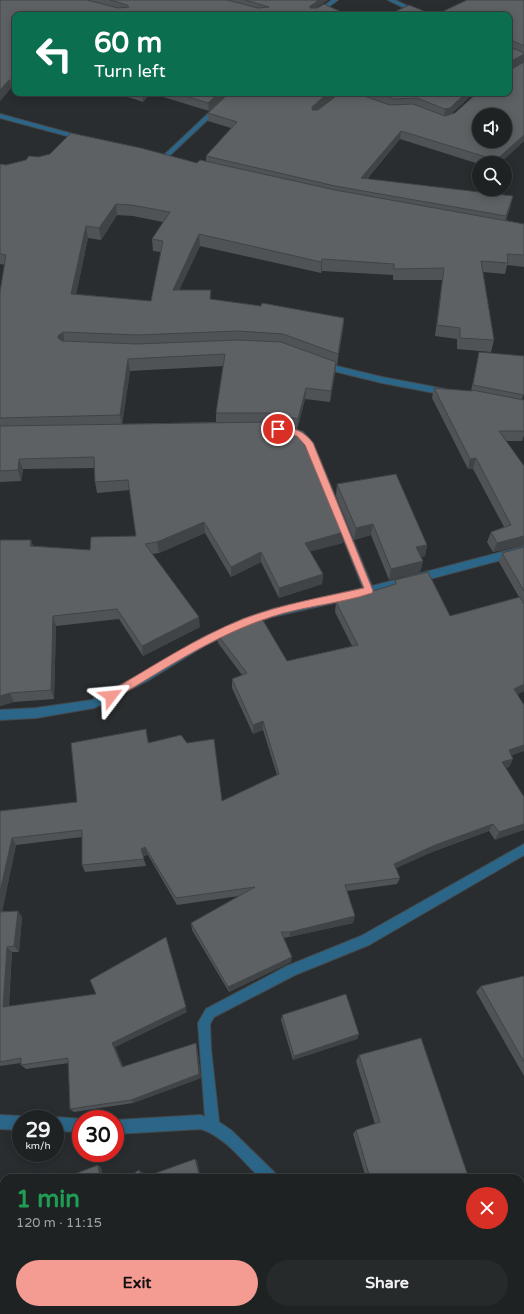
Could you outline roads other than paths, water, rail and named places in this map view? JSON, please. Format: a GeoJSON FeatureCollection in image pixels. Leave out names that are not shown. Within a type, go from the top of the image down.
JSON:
{"type":"FeatureCollection","features":[{"type":"Feature","properties":{"kind":"street"},"geometry":{"type":"LineString","coordinates":[[318,12],[335,0]]}},
{"type":"Feature","properties":{"kind":"street"},"geometry":{"type":"LineString","coordinates":[[391,0],[417,12]]}},
{"type":"Feature","properties":{"kind":"street"},"geometry":{"type":"LineString","coordinates":[[172,160],[161,158],[230,96]]}},
{"type":"Feature","properties":{"kind":"street"},"geometry":{"type":"LineString","coordinates":[[0,116],[86,139]]}},
{"type":"Feature","properties":{"kind":"street"},"geometry":{"type":"LineString","coordinates":[[317,363],[382,380],[457,394]]}},
{"type":"Feature","properties":{"kind":"street"},"geometry":{"type":"LineString","coordinates":[[275,428],[300,434],[309,443],[369,591]]}},
{"type":"Feature","properties":{"kind":"street"},"geometry":{"type":"LineString","coordinates":[[0,715],[43,712],[94,704],[138,681],[203,642],[246,622],[272,613],[369,591],[524,550]]}},
{"type":"Feature","properties":{"kind":"street"},"geometry":{"type":"LineString","coordinates":[[213,1126],[205,1049],[204,1023],[210,1013],[291,970],[364,941],[524,850]]}},
{"type":"Feature","properties":{"kind":"street"},"geometry":{"type":"LineString","coordinates":[[0,1122],[12,1123]]}},
{"type":"Feature","properties":{"kind":"street"},"geometry":{"type":"LineString","coordinates":[[124,1126],[200,1122],[213,1126],[266,1174]]}}]}
